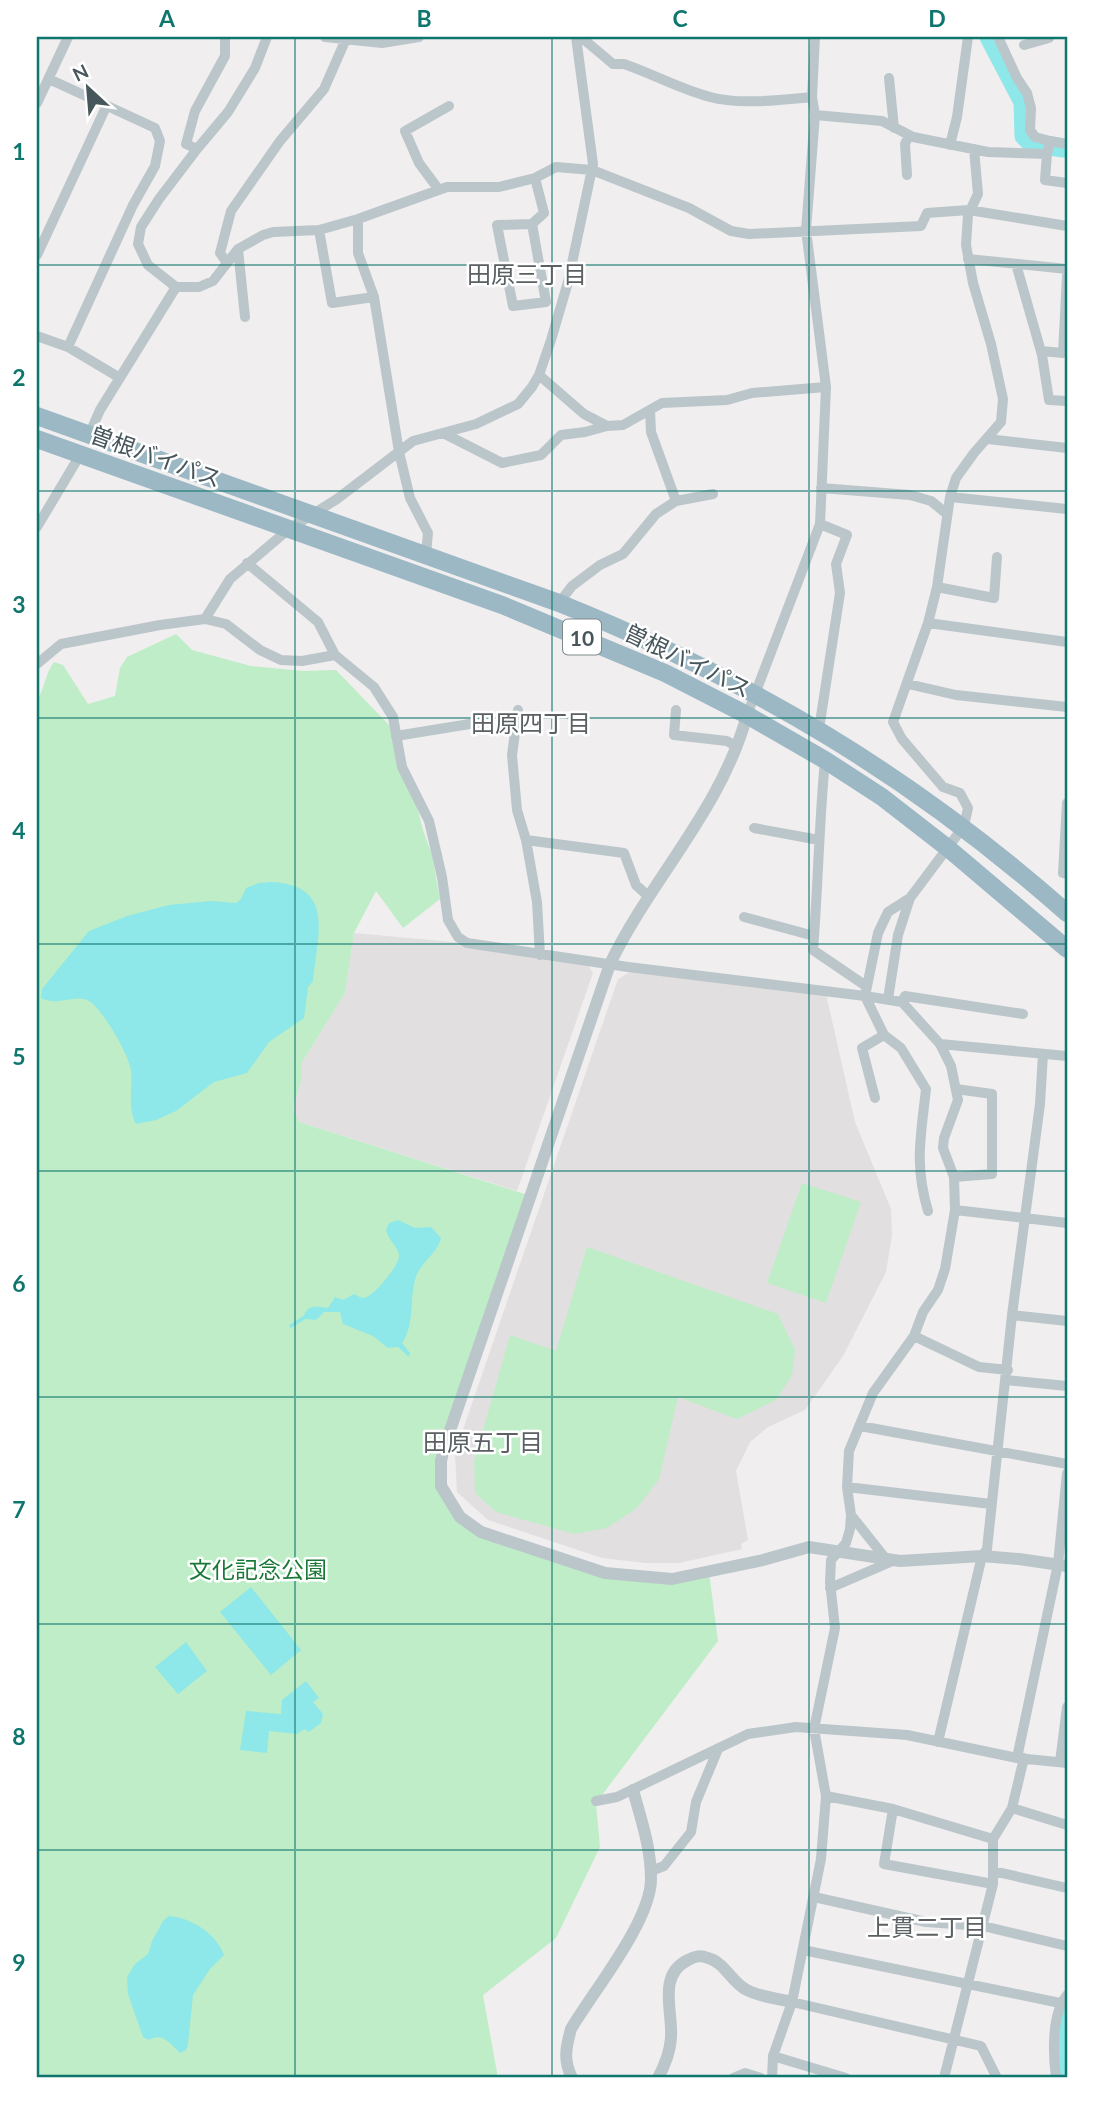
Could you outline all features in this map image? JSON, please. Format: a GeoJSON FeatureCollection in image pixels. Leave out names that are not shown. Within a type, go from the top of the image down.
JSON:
{"type":"FeatureCollection","features":[{"type":"Feature","properties":{"kind":"highway","name":"曽根バイパス"},"geometry":{"type":"LineString","coordinates":[[37,416],[426,554],[624,629],[755,693],[819,729],[964,826],[1067,913]]}},
{"type":"Feature","properties":{"kind":"highway","name":"曽根バイパス"},"geometry":{"type":"LineString","coordinates":[[37,439],[549,623],[665,673],[747,715],[882,797],[949,849],[1067,950]]}},
{"type":"Feature","properties":{"kind":"street"},"geometry":{"type":"LineString","coordinates":[[37,103],[68,37]]}},
{"type":"Feature","properties":{"kind":"street"},"geometry":{"type":"LineString","coordinates":[[197,149],[186,144],[195,111],[225,56],[225,37]]}},
{"type":"Feature","properties":{"kind":"street"},"geometry":{"type":"LineString","coordinates":[[267,37],[255,68],[235,101],[159,199],[142,227],[138,244],[148,265],[176,287],[198,287],[213,281],[238,248],[263,235],[319,230],[447,187],[499,187],[535,178],[556,167],[592,170],[689,208],[731,231],[749,234],[921,226],[927,213],[970,210],[1067,226]]}},
{"type":"Feature","properties":{"kind":"street"},"geometry":{"type":"LineString","coordinates":[[325,37],[382,43],[419,37]]}},
{"type":"Feature","properties":{"kind":"street"},"geometry":{"type":"LineString","coordinates":[[205,619],[230,579],[289,529],[315,515],[413,441],[476,424],[518,404],[539,375],[568,282],[592,170],[576,37]]}},
{"type":"Feature","properties":{"kind":"street"},"geometry":{"type":"LineString","coordinates":[[581,37],[613,64],[624,64],[688,91],[713,98],[772,101],[812,97]]}},
{"type":"Feature","properties":{"kind":"street"},"geometry":{"type":"LineString","coordinates":[[815,37],[812,97],[815,116],[806,230],[826,387],[820,524],[737,747],[714,796],[625,933],[610,964],[444,1448],[441,1486],[460,1517],[481,1532],[605,1573],[672,1579],[763,1560],[809,1547],[890,1559],[982,1556],[1063,1565]]}},
{"type":"Feature","properties":{"kind":"street"},"geometry":{"type":"LineString","coordinates":[[950,145],[957,117],[968,37]]}},
{"type":"Feature","properties":{"kind":"street"},"geometry":{"type":"LineString","coordinates":[[998,37],[1027,93],[1031,108],[1030,130],[1035,137],[1067,144]]}},
{"type":"Feature","properties":{"kind":"street"},"geometry":{"type":"LineString","coordinates":[[1024,45],[1051,37]]}},
{"type":"Feature","properties":{"kind":"street"},"geometry":{"type":"LineString","coordinates":[[227,263],[220,253],[231,211],[281,141],[324,89],[346,39]]}},
{"type":"Feature","properties":{"kind":"street"},"geometry":{"type":"LineString","coordinates":[[889,78],[894,128]]}},
{"type":"Feature","properties":{"kind":"street"},"geometry":{"type":"LineString","coordinates":[[49,79],[155,128],[160,141],[155,166],[133,205],[68,347]]}},
{"type":"Feature","properties":{"kind":"street"},"geometry":{"type":"LineString","coordinates":[[439,190],[419,163],[405,131],[449,106]]}},
{"type":"Feature","properties":{"kind":"street"},"geometry":{"type":"LineString","coordinates":[[37,256],[106,107]]}},
{"type":"Feature","properties":{"kind":"street"},"geometry":{"type":"LineString","coordinates":[[815,116],[881,121],[909,135],[988,152],[1047,155]]}},
{"type":"Feature","properties":{"kind":"street"},"geometry":{"type":"LineString","coordinates":[[906,176],[905,144],[909,135]]}},
{"type":"Feature","properties":{"kind":"street"},"geometry":{"type":"LineString","coordinates":[[1050,141],[1045,180],[1067,183]]}},
{"type":"Feature","properties":{"kind":"street"},"geometry":{"type":"LineString","coordinates":[[865,991],[878,933],[888,912],[910,898],[949,849],[964,826],[968,808],[960,793],[943,787],[893,722],[928,623],[937,587],[950,497],[957,478],[974,453],[1002,422],[1003,400],[991,344],[972,283],[966,246],[970,210],[978,194],[974,149]]}},
{"type":"Feature","properties":{"kind":"street"},"geometry":{"type":"LineString","coordinates":[[532,225],[546,302],[513,306],[497,225],[532,225],[544,212],[535,178]]}},
{"type":"Feature","properties":{"kind":"street"},"geometry":{"type":"LineString","coordinates":[[358,219],[358,253],[374,297],[399,452],[410,498],[428,533],[426,554]]}},
{"type":"Feature","properties":{"kind":"street"},"geometry":{"type":"LineString","coordinates":[[319,230],[332,303],[374,297]]}},
{"type":"Feature","properties":{"kind":"street"},"geometry":{"type":"LineString","coordinates":[[238,248],[245,317]]}},
{"type":"Feature","properties":{"kind":"street"},"geometry":{"type":"LineString","coordinates":[[968,259],[1067,269]]}},
{"type":"Feature","properties":{"kind":"street"},"geometry":{"type":"LineString","coordinates":[[1016,264],[1041,351],[1049,400],[1067,401]]}},
{"type":"Feature","properties":{"kind":"street"},"geometry":{"type":"LineString","coordinates":[[1041,351],[1063,353],[1067,276]]}},
{"type":"Feature","properties":{"kind":"street"},"geometry":{"type":"LineString","coordinates":[[89,435],[100,410],[176,287]]}},
{"type":"Feature","properties":{"kind":"street"},"geometry":{"type":"LineString","coordinates":[[37,336],[68,347],[120,378]]}},
{"type":"Feature","properties":{"kind":"street"},"geometry":{"type":"LineString","coordinates":[[539,375],[584,414],[607,426]]}},
{"type":"Feature","properties":{"kind":"street"},"geometry":{"type":"LineString","coordinates":[[443,433],[502,463],[541,455],[561,435],[623,425],[662,403],[727,400],[752,393],[826,387]]}},
{"type":"Feature","properties":{"kind":"street"},"geometry":{"type":"LineString","coordinates":[[650,410],[651,432],[676,501]]}},
{"type":"Feature","properties":{"kind":"street"},"geometry":{"type":"LineString","coordinates":[[988,439],[1067,448]]}},
{"type":"Feature","properties":{"kind":"street"},"geometry":{"type":"LineString","coordinates":[[37,527],[80,455]]}},
{"type":"Feature","properties":{"kind":"street"},"geometry":{"type":"LineString","coordinates":[[821,488],[910,495],[931,501],[947,514]]}},
{"type":"Feature","properties":{"kind":"street"},"geometry":{"type":"LineString","coordinates":[[559,603],[572,586],[600,565],[623,554],[656,513],[676,501],[713,494]]}},
{"type":"Feature","properties":{"kind":"street"},"geometry":{"type":"LineString","coordinates":[[950,497],[1067,509]]}},
{"type":"Feature","properties":{"kind":"street"},"geometry":{"type":"LineString","coordinates":[[819,729],[840,593],[835,564],[847,535],[820,524]]}},
{"type":"Feature","properties":{"kind":"street"},"geometry":{"type":"LineString","coordinates":[[937,587],[993,598],[997,557]]}},
{"type":"Feature","properties":{"kind":"street"},"geometry":{"type":"LineString","coordinates":[[247,563],[318,622],[335,655],[374,687],[393,718],[402,767],[429,821],[442,877],[448,920],[458,937],[467,943],[541,955],[865,991],[902,1002],[940,1044],[951,1066],[958,1100],[944,1138],[943,1149],[954,1177],[955,1210],[941,1279],[938,1290],[923,1312],[914,1336],[873,1393],[849,1451],[847,1487],[851,1515],[848,1537],[840,1552],[831,1560],[830,1588],[835,1628],[814,1729],[827,1796],[821,1859],[792,2001],[773,2056],[772,2078]]}},
{"type":"Feature","properties":{"kind":"street"},"geometry":{"type":"LineString","coordinates":[[37,664],[61,644],[205,619],[226,624],[260,650],[281,660],[302,662],[335,655]]}},
{"type":"Feature","properties":{"kind":"street"},"geometry":{"type":"LineString","coordinates":[[928,623],[1067,642]]}},
{"type":"Feature","properties":{"kind":"street"},"geometry":{"type":"LineString","coordinates":[[908,684],[956,695],[1067,707]]}},
{"type":"Feature","properties":{"kind":"street"},"geometry":{"type":"LineString","coordinates":[[518,710],[512,755],[517,810],[526,840],[537,902],[541,955]]}},
{"type":"Feature","properties":{"kind":"street"},"geometry":{"type":"LineString","coordinates":[[676,710],[674,735],[727,741],[737,747]]}},
{"type":"Feature","properties":{"kind":"street"},"geometry":{"type":"LineString","coordinates":[[396,736],[482,722]]}},
{"type":"Feature","properties":{"kind":"street"},"geometry":{"type":"LineString","coordinates":[[825,760],[813,950],[865,991],[884,1035],[901,1048],[926,1089],[919,1158],[920,1185],[928,1211]]}},
{"type":"Feature","properties":{"kind":"street"},"geometry":{"type":"LineString","coordinates":[[1067,803],[1063,873],[1067,874]]}},
{"type":"Feature","properties":{"kind":"street"},"geometry":{"type":"LineString","coordinates":[[754,828],[819,840]]}},
{"type":"Feature","properties":{"kind":"street"},"geometry":{"type":"LineString","coordinates":[[526,840],[624,853],[636,885],[648,896]]}},
{"type":"Feature","properties":{"kind":"street"},"geometry":{"type":"LineString","coordinates":[[888,999],[898,935],[910,898]]}},
{"type":"Feature","properties":{"kind":"street"},"geometry":{"type":"LineString","coordinates":[[744,917],[814,936]]}},
{"type":"Feature","properties":{"kind":"street"},"geometry":{"type":"LineString","coordinates":[[902,1002],[905,996],[1023,1014]]}},
{"type":"Feature","properties":{"kind":"street"},"geometry":{"type":"LineString","coordinates":[[875,1098],[862,1048],[884,1035]]}},
{"type":"Feature","properties":{"kind":"street"},"geometry":{"type":"LineString","coordinates":[[940,1044],[1067,1056]]}},
{"type":"Feature","properties":{"kind":"street"},"geometry":{"type":"LineString","coordinates":[[938,1742],[982,1556],[987,1549],[1012,1315],[1040,1104],[1043,1054]]}},
{"type":"Feature","properties":{"kind":"street"},"geometry":{"type":"LineString","coordinates":[[954,1177],[992,1174],[992,1094],[956,1089]]}},
{"type":"Feature","properties":{"kind":"street"},"geometry":{"type":"LineString","coordinates":[[955,1210],[1067,1223]]}},
{"type":"Feature","properties":{"kind":"street"},"geometry":{"type":"LineString","coordinates":[[1012,1315],[1067,1321]]}},
{"type":"Feature","properties":{"kind":"street"},"geometry":{"type":"LineString","coordinates":[[914,1336],[979,1367],[1067,1386]]}},
{"type":"Feature","properties":{"kind":"street"},"geometry":{"type":"LineString","coordinates":[[860,1426],[1067,1464]]}},
{"type":"Feature","properties":{"kind":"street"},"geometry":{"type":"LineString","coordinates":[[944,2078],[993,1884],[993,1839],[1012,1808],[1020,1758],[1063,1565],[1067,1474]]}},
{"type":"Feature","properties":{"kind":"street"},"geometry":{"type":"LineString","coordinates":[[847,1487],[991,1504]]}},
{"type":"Feature","properties":{"kind":"street"},"geometry":{"type":"LineString","coordinates":[[851,1515],[890,1559]]}},
{"type":"Feature","properties":{"kind":"street"},"geometry":{"type":"LineString","coordinates":[[830,1588],[890,1559]]}},
{"type":"Feature","properties":{"kind":"street"},"geometry":{"type":"LineString","coordinates":[[596,1801],[617,1797],[633,1790],[748,1734],[796,1727],[907,1735],[1020,1758],[1063,1762],[1067,1707]]}},
{"type":"Feature","properties":{"kind":"street"},"geometry":{"type":"LineString","coordinates":[[651,1871],[664,1866],[691,1832],[696,1802],[718,1749]]}},
{"type":"Feature","properties":{"kind":"street"},"geometry":{"type":"LineString","coordinates":[[572,2078],[566,2066],[566,2047],[572,2029],[637,1926],[646,1905],[651,1881],[649,1843],[633,1790]]}},
{"type":"Feature","properties":{"kind":"street"},"geometry":{"type":"LineString","coordinates":[[827,1796],[893,1809],[993,1839]]}},
{"type":"Feature","properties":{"kind":"street"},"geometry":{"type":"LineString","coordinates":[[1012,1808],[1067,1825]]}},
{"type":"Feature","properties":{"kind":"street"},"geometry":{"type":"LineString","coordinates":[[893,1809],[884,1864],[993,1884]]}},
{"type":"Feature","properties":{"kind":"street"},"geometry":{"type":"LineString","coordinates":[[993,1871],[1067,1888]]}},
{"type":"Feature","properties":{"kind":"street"},"geometry":{"type":"LineString","coordinates":[[814,1897],[926,1922],[984,1926],[1067,1946]]}},
{"type":"Feature","properties":{"kind":"street"},"geometry":{"type":"LineString","coordinates":[[803,1950],[967,1984],[1064,1999],[1063,2020],[1052,2051],[1056,2078]]}},
{"type":"Feature","properties":{"kind":"street"},"geometry":{"type":"LineString","coordinates":[[658,2078],[670,2053],[668,1991],[671,1974],[680,1964],[697,1955],[711,1958],[743,1988],[753,1993],[981,2046],[997,2078]]}},
{"type":"Feature","properties":{"kind":"street"},"geometry":{"type":"LineString","coordinates":[[773,2056],[844,2078]]}},
{"type":"Feature","properties":{"kind":"street"},"geometry":{"type":"LineString","coordinates":[[733,2078],[746,2073],[761,2078]]}},
{"type":"Feature","properties":{"kind":"shaded area"},"geometry":{"type":"Polygon","coordinates":[[[354,933],[453,942],[586,962],[593,973],[517,1191],[299,1122],[293,1108],[301,1081],[301,1064],[345,993],[354,933]]]}},
{"type":"Feature","properties":{"kind":"shaded area"},"geometry":{"type":"Polygon","coordinates":[[[635,969],[826,994],[855,1122],[891,1209],[892,1235],[886,1272],[843,1356],[805,1410],[768,1427],[750,1442],[736,1471],[748,1540],[741,1544],[742,1549],[679,1563],[645,1563],[602,1558],[488,1520],[457,1492],[455,1453],[618,979],[635,969]]]}},
{"type":"Feature","properties":{"kind":"green space","name":"文化記念公園"},"geometry":{"type":"Polygon","coordinates":[[[176,634],[192,650],[251,666],[303,671],[336,670],[390,726],[403,751],[432,855],[440,899],[403,928],[376,891],[354,933],[345,993],[301,1064],[301,1081],[293,1108],[299,1122],[531,1196],[444,1448],[441,1486],[459,1517],[605,1573],[672,1579],[709,1572],[718,1641],[596,1803],[600,1847],[556,1938],[483,1995],[498,2078],[37,2078],[37,700],[54,662],[63,665],[88,704],[115,696],[120,668],[127,657],[176,634]]]}},
{"type":"Feature","properties":{"kind":"green space"},"geometry":{"type":"Polygon","coordinates":[[[802,1183],[861,1202],[826,1303],[767,1283],[802,1183]]]}},
{"type":"Feature","properties":{"kind":"green space"},"geometry":{"type":"Polygon","coordinates":[[[587,1247],[778,1314],[795,1350],[792,1375],[776,1400],[737,1419],[678,1397],[659,1479],[637,1508],[607,1528],[574,1534],[496,1512],[475,1493],[474,1462],[510,1335],[556,1351],[587,1247]]]}},
{"type":"Feature","properties":{"kind":"water"},"geometry":{"type":"Polygon","coordinates":[[[272,882],[292,885],[306,893],[314,903],[318,915],[319,930],[313,981],[308,987],[304,1018],[269,1042],[247,1073],[214,1082],[176,1111],[156,1120],[136,1124],[131,1104],[131,1070],[108,1022],[89,1001],[78,998],[47,1000],[41,998],[42,989],[89,931],[127,916],[169,905],[211,901],[236,903],[246,888],[272,882]]]}},
{"type":"Feature","properties":{"kind":"water"},"geometry":{"type":"Polygon","coordinates":[[[398,1220],[415,1228],[431,1227],[441,1238],[414,1283],[409,1327],[402,1343],[410,1353],[409,1357],[398,1347],[388,1348],[373,1336],[343,1324],[340,1312],[324,1312],[316,1320],[306,1319],[304,1315],[311,1308],[328,1308],[335,1297],[343,1300],[354,1294],[364,1298],[379,1287],[398,1260],[398,1251],[386,1230],[389,1223],[398,1220]]]}},
{"type":"Feature","properties":{"kind":"water"},"geometry":{"type":"Polygon","coordinates":[[[251,1587],[301,1650],[271,1675],[220,1612],[251,1587]]]}},
{"type":"Feature","properties":{"kind":"water"},"geometry":{"type":"Polygon","coordinates":[[[186,1642],[207,1671],[178,1694],[155,1667],[186,1642]]]}},
{"type":"Feature","properties":{"kind":"water"},"geometry":{"type":"Polygon","coordinates":[[[306,1681],[319,1698],[313,1702],[323,1714],[321,1723],[309,1732],[304,1729],[297,1734],[269,1731],[267,1753],[240,1750],[246,1711],[281,1714],[282,1700],[306,1681]]]}},
{"type":"Feature","properties":{"kind":"water"},"geometry":{"type":"Polygon","coordinates":[[[169,1916],[202,1928],[215,1940],[224,1955],[210,1969],[193,1995],[188,2044],[186,2050],[180,2053],[162,2038],[149,2040],[143,2037],[128,1994],[127,1977],[135,1964],[148,1954],[163,1921],[169,1916]]]}},
{"type":"Feature","properties":{"kind":"waterway"},"geometry":{"type":"LineString","coordinates":[[989,37],[1023,102],[1024,136],[1031,143],[1063,148]]}},
{"type":"Feature","properties":{"kind":"waterway"},"geometry":{"type":"LineString","coordinates":[[291,1326],[305,1317]]}},
{"type":"Feature","properties":{"kind":"waterway"},"geometry":{"type":"LineString","coordinates":[[1065,2078],[1059,2048],[1067,2016]]}},
{"type":"Feature","properties":{"kind":"district","name":"田原三丁目"},"geometry":{"type":"Point","coordinates":[527,273]}},
{"type":"Feature","properties":{"kind":"district","name":"田原四丁目"},"geometry":{"type":"Point","coordinates":[531,722]}},
{"type":"Feature","properties":{"kind":"district","name":"田原五丁目"},"geometry":{"type":"Point","coordinates":[483,1441]}},
{"type":"Feature","properties":{"kind":"district","name":"上貫二丁目"},"geometry":{"type":"Point","coordinates":[927,1926]}}]}
